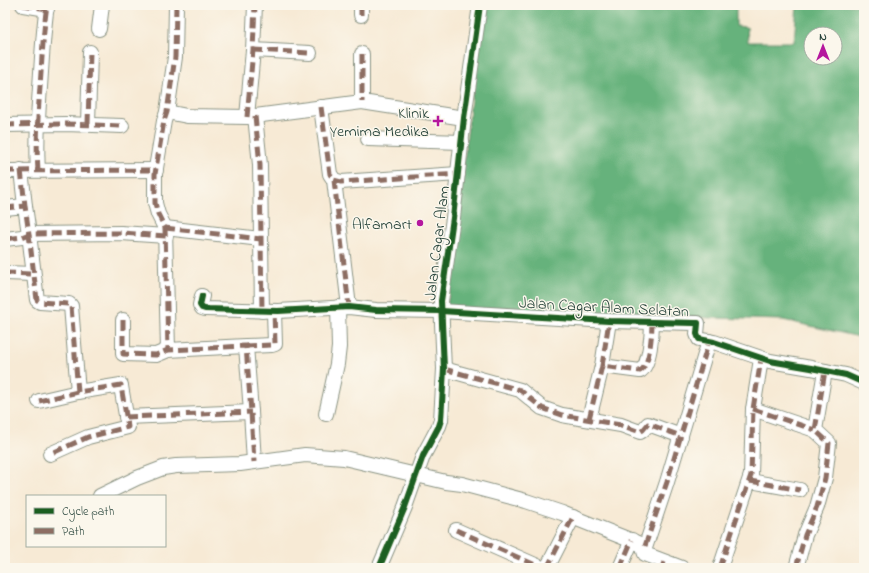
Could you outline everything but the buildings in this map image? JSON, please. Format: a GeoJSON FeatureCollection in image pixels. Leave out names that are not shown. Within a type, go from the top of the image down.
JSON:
{"type":"FeatureCollection","features":[{"type":"Feature","properties":{"kind":"street"},"geometry":{"type":"LineString","coordinates":[[23,5],[47,7],[38,124],[38,170]]}},
{"type":"Feature","properties":{"kind":"street"},"geometry":{"type":"LineString","coordinates":[[99,29],[102,5]]}},
{"type":"Feature","properties":{"kind":"street"},"geometry":{"type":"LineString","coordinates":[[168,350],[165,232],[155,203],[156,170],[164,121],[167,112],[175,57],[176,5]]}},
{"type":"Feature","properties":{"kind":"street"},"geometry":{"type":"LineString","coordinates":[[123,320],[123,354],[156,355],[168,350],[275,344],[268,311],[261,239],[260,165],[251,116],[255,5]]}},
{"type":"Feature","properties":{"kind":"street","name":"Jalan Cagar Alam"},"geometry":{"type":"LineString","coordinates":[[379,568],[406,507],[423,456],[439,426],[444,369],[441,311],[464,118],[480,5]]}},
{"type":"Feature","properties":{"kind":"street"},"geometry":{"type":"LineString","coordinates":[[253,50],[310,53]]}},
{"type":"Feature","properties":{"kind":"street"},"geometry":{"type":"LineString","coordinates":[[88,124],[90,52]]}},
{"type":"Feature","properties":{"kind":"street"},"geometry":{"type":"LineString","coordinates":[[362,54],[362,102]]}},
{"type":"Feature","properties":{"kind":"street"},"geometry":{"type":"LineString","coordinates":[[167,112],[187,116],[251,116],[362,102],[464,118]]}},
{"type":"Feature","properties":{"kind":"street"},"geometry":{"type":"LineString","coordinates":[[321,107],[330,174],[334,180],[344,307],[338,353],[326,414]]}},
{"type":"Feature","properties":{"kind":"street"},"geometry":{"type":"LineString","coordinates":[[5,125],[88,124],[122,126]]}},
{"type":"Feature","properties":{"kind":"street"},"geometry":{"type":"LineString","coordinates":[[368,139],[462,142]]}},
{"type":"Feature","properties":{"kind":"street"},"geometry":{"type":"LineString","coordinates":[[21,170],[24,206],[37,300],[38,302],[69,304],[71,306],[78,392]]}},
{"type":"Feature","properties":{"kind":"street"},"geometry":{"type":"LineString","coordinates":[[5,171],[156,170]]}},
{"type":"Feature","properties":{"kind":"street"},"geometry":{"type":"LineString","coordinates":[[334,180],[341,182],[458,174]]}},
{"type":"Feature","properties":{"kind":"street"},"geometry":{"type":"LineString","coordinates":[[5,208],[24,206]]}},
{"type":"Feature","properties":{"kind":"street"},"geometry":{"type":"LineString","coordinates":[[5,239],[29,234],[165,232],[261,239]]}},
{"type":"Feature","properties":{"kind":"street"},"geometry":{"type":"LineString","coordinates":[[5,273],[33,274]]}},
{"type":"Feature","properties":{"kind":"street","name":"Jalan Cagar Alam Selatan"},"geometry":{"type":"LineString","coordinates":[[202,296],[200,305],[205,309],[268,311],[344,307],[376,310],[441,311],[698,324],[697,334],[699,339],[761,359],[846,375],[864,383]]}},
{"type":"Feature","properties":{"kind":"street"},"geometry":{"type":"LineString","coordinates":[[588,419],[602,366],[609,320]]}},
{"type":"Feature","properties":{"kind":"street"},"geometry":{"type":"LineString","coordinates":[[602,366],[640,371],[643,369],[647,362],[652,322]]}},
{"type":"Feature","properties":{"kind":"street"},"geometry":{"type":"LineString","coordinates":[[682,568],[663,565],[645,554],[644,551],[709,341]]}},
{"type":"Feature","properties":{"kind":"street"},"geometry":{"type":"LineString","coordinates":[[246,346],[254,462]]}},
{"type":"Feature","properties":{"kind":"street"},"geometry":{"type":"LineString","coordinates":[[720,568],[750,481],[754,409],[761,359]]}},
{"type":"Feature","properties":{"kind":"street"},"geometry":{"type":"LineString","coordinates":[[444,369],[520,390],[542,408],[562,415],[621,425],[640,432],[648,424],[680,436]]}},
{"type":"Feature","properties":{"kind":"street"},"geometry":{"type":"LineString","coordinates":[[816,430],[825,371]]}},
{"type":"Feature","properties":{"kind":"street"},"geometry":{"type":"LineString","coordinates":[[39,401],[78,392],[121,385],[127,428],[88,437],[50,454]]}},
{"type":"Feature","properties":{"kind":"street"},"geometry":{"type":"LineString","coordinates":[[754,409],[816,430],[829,442],[825,478],[817,507],[805,535],[796,568]]}},
{"type":"Feature","properties":{"kind":"street"},"geometry":{"type":"LineString","coordinates":[[126,417],[251,412]]}},
{"type":"Feature","properties":{"kind":"street"},"geometry":{"type":"LineString","coordinates":[[103,495],[137,478],[163,468],[254,462],[306,455],[323,456],[344,458],[446,482],[462,484],[526,501],[573,517],[607,532],[645,546]]}},
{"type":"Feature","properties":{"kind":"street"},"geometry":{"type":"LineString","coordinates":[[750,481],[800,490]]}},
{"type":"Feature","properties":{"kind":"street"},"geometry":{"type":"LineString","coordinates":[[548,568],[573,517]]}},
{"type":"Feature","properties":{"kind":"street"},"geometry":{"type":"LineString","coordinates":[[456,530],[542,568]]}},
{"type":"Feature","properties":{"kind":"street"},"geometry":{"type":"LineString","coordinates":[[620,568],[632,540]]}},
{"type":"Feature","properties":{"kind":"green space"},"geometry":{"type":"Polygon","coordinates":[[[482,5],[736,5],[736,26],[747,27],[748,42],[794,42],[797,5],[864,5],[864,338],[783,320],[571,314],[447,308],[482,5]]]}},
{"type":"Feature","properties":{"kind":"marked path"},"geometry":{"type":"LineString","coordinates":[[23,5],[47,9]]}},
{"type":"Feature","properties":{"kind":"marked path"},"geometry":{"type":"LineString","coordinates":[[38,170],[38,118],[47,5]]}},
{"type":"Feature","properties":{"kind":"marked path"},"geometry":{"type":"LineString","coordinates":[[176,5],[175,57],[167,112],[164,121],[155,174],[155,203],[158,214],[165,228],[168,350],[246,346],[254,462]]}},
{"type":"Feature","properties":{"kind":"marked path"},"geometry":{"type":"LineString","coordinates":[[247,117],[253,50],[255,5]]}},
{"type":"Feature","properties":{"kind":"marked path"},"geometry":{"type":"LineString","coordinates":[[361,5],[361,15]]}},
{"type":"Feature","properties":{"kind":"marked path"},"geometry":{"type":"LineString","coordinates":[[253,50],[310,53]]}},
{"type":"Feature","properties":{"kind":"marked path"},"geometry":{"type":"LineString","coordinates":[[88,124],[90,52]]}},
{"type":"Feature","properties":{"kind":"marked path"},"geometry":{"type":"LineString","coordinates":[[362,54],[362,102]]}},
{"type":"Feature","properties":{"kind":"marked path"},"geometry":{"type":"LineString","coordinates":[[321,107],[330,174],[334,180],[341,182],[458,174]]}},
{"type":"Feature","properties":{"kind":"marked path"},"geometry":{"type":"LineString","coordinates":[[255,116],[260,165],[262,311]]}},
{"type":"Feature","properties":{"kind":"marked path"},"geometry":{"type":"LineString","coordinates":[[5,125],[65,124],[122,126]]}},
{"type":"Feature","properties":{"kind":"marked path"},"geometry":{"type":"LineString","coordinates":[[21,170],[25,206]]}},
{"type":"Feature","properties":{"kind":"marked path"},"geometry":{"type":"LineString","coordinates":[[5,171],[156,170]]}},
{"type":"Feature","properties":{"kind":"marked path"},"geometry":{"type":"LineString","coordinates":[[334,180],[349,307]]}},
{"type":"Feature","properties":{"kind":"marked path"},"geometry":{"type":"LineString","coordinates":[[5,208],[25,206],[29,234],[22,237],[5,239]]}},
{"type":"Feature","properties":{"kind":"marked path"},"geometry":{"type":"LineString","coordinates":[[165,228],[261,239]]}},
{"type":"Feature","properties":{"kind":"marked path"},"geometry":{"type":"LineString","coordinates":[[78,392],[71,306],[69,304],[40,302],[37,300],[29,234],[121,233],[166,236]]}},
{"type":"Feature","properties":{"kind":"marked path"},"geometry":{"type":"LineString","coordinates":[[5,273],[33,274]]}},
{"type":"Feature","properties":{"kind":"marked path"},"geometry":{"type":"LineString","coordinates":[[246,346],[275,344],[274,311],[270,311]]}},
{"type":"Feature","properties":{"kind":"marked path"},"geometry":{"type":"LineString","coordinates":[[123,320],[123,354],[156,355],[168,350]]}},
{"type":"Feature","properties":{"kind":"marked path"},"geometry":{"type":"LineString","coordinates":[[602,366],[609,321]]}},
{"type":"Feature","properties":{"kind":"marked path"},"geometry":{"type":"LineString","coordinates":[[589,419],[602,366],[640,371],[646,363],[648,356],[651,341],[652,322]]}},
{"type":"Feature","properties":{"kind":"marked path"},"geometry":{"type":"LineString","coordinates":[[645,546],[667,482],[709,341]]}},
{"type":"Feature","properties":{"kind":"marked path"},"geometry":{"type":"LineString","coordinates":[[720,568],[751,475],[753,409],[761,359]]}},
{"type":"Feature","properties":{"kind":"marked path"},"geometry":{"type":"LineString","coordinates":[[444,369],[520,390],[542,408],[562,415],[621,425],[640,432],[648,424],[681,436]]}},
{"type":"Feature","properties":{"kind":"marked path"},"geometry":{"type":"LineString","coordinates":[[796,568],[805,535],[817,507],[825,478],[829,443],[815,430],[825,371]]}},
{"type":"Feature","properties":{"kind":"marked path"},"geometry":{"type":"LineString","coordinates":[[39,401],[78,392],[121,385],[128,427],[88,437],[50,454]]}},
{"type":"Feature","properties":{"kind":"marked path"},"geometry":{"type":"LineString","coordinates":[[753,409],[815,430]]}},
{"type":"Feature","properties":{"kind":"marked path"},"geometry":{"type":"LineString","coordinates":[[126,417],[251,412]]}},
{"type":"Feature","properties":{"kind":"marked path"},"geometry":{"type":"LineString","coordinates":[[750,481],[800,490]]}},
{"type":"Feature","properties":{"kind":"marked path"},"geometry":{"type":"LineString","coordinates":[[547,568],[573,517]]}},
{"type":"Feature","properties":{"kind":"marked path"},"geometry":{"type":"LineString","coordinates":[[456,530],[542,568]]}},
{"type":"Feature","properties":{"kind":"marked path"},"geometry":{"type":"LineString","coordinates":[[620,568],[632,540]]}},
{"type":"Feature","properties":{"kind":"marked path"},"geometry":{"type":"LineString","coordinates":[[662,568],[664,562]]}},
{"type":"Feature","properties":{"kind":"cycle path"},"geometry":{"type":"LineString","coordinates":[[379,568],[405,507],[423,456],[441,420],[444,369],[441,301],[480,5]]}},
{"type":"Feature","properties":{"kind":"cycle path"},"geometry":{"type":"LineString","coordinates":[[202,296],[200,305],[205,309],[278,311],[349,307],[376,310],[441,311],[609,321],[698,323],[697,334],[699,339],[714,342],[770,361],[846,375],[864,383]]}},
{"type":"Feature","properties":{"kind":"place","name":"Klinik Yemima Medika"},"geometry":{"type":"Point","coordinates":[438,121]}},
{"type":"Feature","properties":{"kind":"place","name":"Alfamart"},"geometry":{"type":"Point","coordinates":[420,223]}}]}
